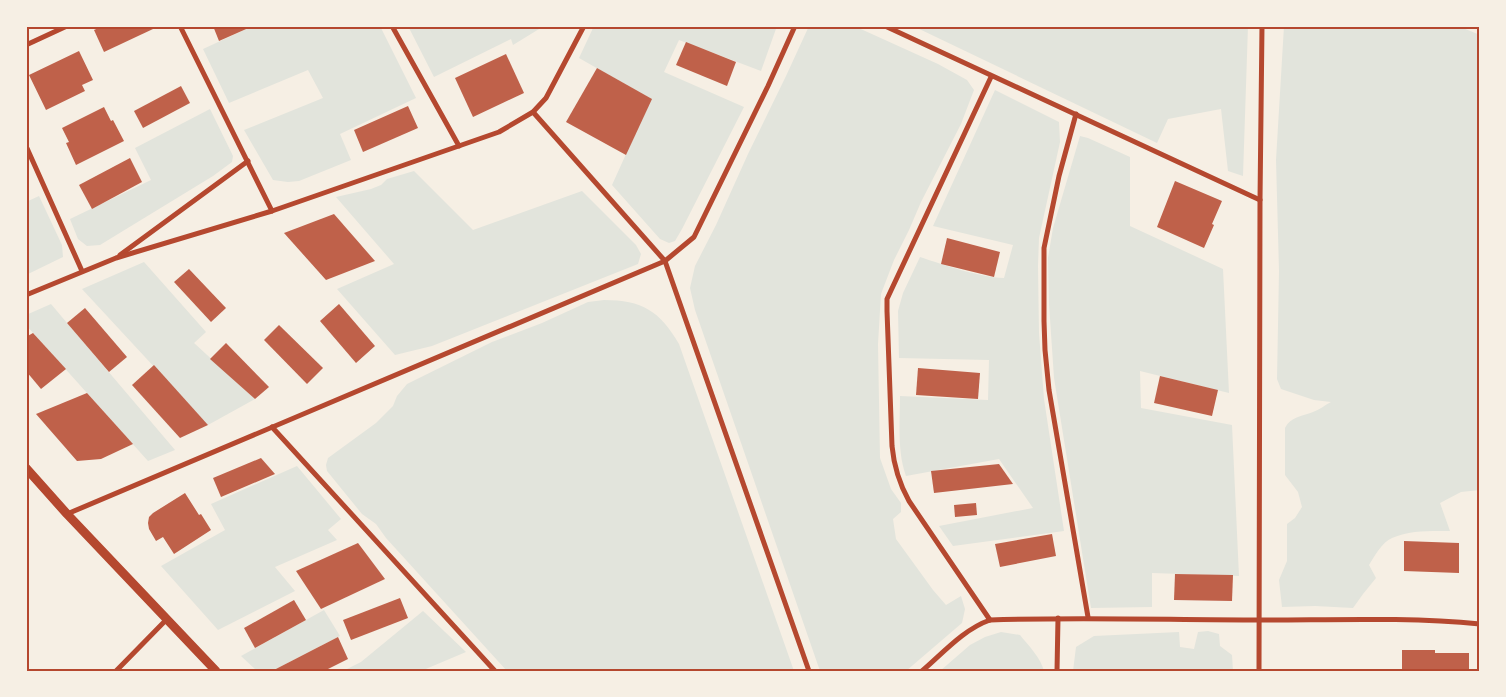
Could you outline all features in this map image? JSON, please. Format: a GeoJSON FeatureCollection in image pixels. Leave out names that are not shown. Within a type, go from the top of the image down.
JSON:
{"type":"FeatureCollection","features":[{"type":"Feature","properties":{"kind":"street"},"geometry":{"type":"LineString","coordinates":[[26,45],[66,26]]}},
{"type":"Feature","properties":{"kind":"street"},"geometry":{"type":"LineString","coordinates":[[180,26],[272,211]]}},
{"type":"Feature","properties":{"kind":"street"},"geometry":{"type":"LineString","coordinates":[[392,26],[460,146]]}},
{"type":"Feature","properties":{"kind":"street"},"geometry":{"type":"LineString","coordinates":[[26,295],[116,258],[272,211],[499,132],[534,112],[546,98],[584,26]]}},
{"type":"Feature","properties":{"kind":"street"},"geometry":{"type":"LineString","coordinates":[[67,514],[665,261],[694,237],[768,86],[794,26]]}},
{"type":"Feature","properties":{"kind":"street"},"geometry":{"type":"LineString","coordinates":[[886,26],[1260,200]]}},
{"type":"Feature","properties":{"kind":"street"},"geometry":{"type":"LineString","coordinates":[[1259,671],[1262,26]]}},
{"type":"Feature","properties":{"kind":"street"},"geometry":{"type":"LineString","coordinates":[[990,620],[909,501],[899,483],[894,466],[892,446],[887,299],[991,76]]}},
{"type":"Feature","properties":{"kind":"street"},"geometry":{"type":"LineString","coordinates":[[534,112],[665,261],[809,671]]}},
{"type":"Feature","properties":{"kind":"street"},"geometry":{"type":"LineString","coordinates":[[1076,114],[1059,176],[1044,248],[1044,321],[1045,350],[1050,390],[1088,617]]}},
{"type":"Feature","properties":{"kind":"street"},"geometry":{"type":"LineString","coordinates":[[26,146],[82,271]]}},
{"type":"Feature","properties":{"kind":"street"},"geometry":{"type":"LineString","coordinates":[[116,258],[248,161]]}},
{"type":"Feature","properties":{"kind":"street"},"geometry":{"type":"LineString","coordinates":[[272,427],[495,671]]}},
{"type":"Feature","properties":{"kind":"street"},"geometry":{"type":"LineString","coordinates":[[26,468],[166,620],[216,671]]}},
{"type":"Feature","properties":{"kind":"street"},"geometry":{"type":"LineString","coordinates":[[922,671],[970,630],[980,623],[990,620],[1088,617],[1260,620],[1424,619],[1480,624]]}},
{"type":"Feature","properties":{"kind":"street"},"geometry":{"type":"LineString","coordinates":[[1057,671],[1058,618]]}},
{"type":"Feature","properties":{"kind":"street"},"geometry":{"type":"LineString","coordinates":[[116,671],[166,620]]}},
{"type":"Feature","properties":{"kind":"shaded area"},"geometry":{"type":"Polygon","coordinates":[[[253,26],[380,26],[416,98],[340,134],[351,160],[299,181],[273,180],[244,130],[323,98],[308,70],[229,103],[203,49],[253,26]]]}},
{"type":"Feature","properties":{"kind":"shaded area"},"geometry":{"type":"Polygon","coordinates":[[[408,26],[544,26],[513,45],[511,39],[434,77],[408,26]]]}},
{"type":"Feature","properties":{"kind":"shaded area"},"geometry":{"type":"Polygon","coordinates":[[[594,26],[777,26],[761,71],[679,40],[664,72],[744,107],[675,241],[669,243],[660,239],[612,185],[651,99],[579,58],[594,26]]]}},
{"type":"Feature","properties":{"kind":"shaded area"},"geometry":{"type":"Polygon","coordinates":[[[809,26],[853,26],[938,64],[967,80],[974,90],[961,124],[894,260],[881,294],[878,344],[880,458],[891,489],[901,503],[901,512],[893,519],[896,539],[946,605],[961,596],[965,609],[962,623],[906,671],[820,671],[695,310],[690,288],[695,266],[809,26]]]}},
{"type":"Feature","properties":{"kind":"shaded area"},"geometry":{"type":"Polygon","coordinates":[[[913,26],[1248,26],[1243,176],[1228,171],[1221,109],[1168,119],[1157,143],[913,26]]]}},
{"type":"Feature","properties":{"kind":"shaded area"},"geometry":{"type":"Polygon","coordinates":[[[1284,26],[1458,26],[1480,35],[1480,490],[1461,492],[1440,503],[1450,531],[1399,535],[1388,540],[1369,565],[1376,578],[1353,608],[1282,607],[1279,580],[1287,561],[1287,524],[1295,518],[1302,507],[1298,492],[1285,475],[1285,428],[1293,419],[1315,411],[1331,402],[1314,400],[1281,389],[1277,379],[1279,271],[1276,160],[1284,26]]]}},
{"type":"Feature","properties":{"kind":"shaded area"},"geometry":{"type":"Polygon","coordinates":[[[995,90],[1059,122],[1060,142],[1039,238],[1038,266],[1039,333],[1044,399],[1064,531],[953,546],[939,526],[1033,508],[999,459],[906,476],[900,447],[900,396],[988,400],[989,360],[899,358],[898,311],[903,293],[920,257],[973,273],[1004,278],[1013,245],[933,226],[995,90]]]}},
{"type":"Feature","properties":{"kind":"shaded area"},"geometry":{"type":"Polygon","coordinates":[[[210,109],[233,156],[232,162],[213,176],[100,245],[87,246],[78,239],[70,219],[151,180],[135,148],[210,109]]]}},
{"type":"Feature","properties":{"kind":"shaded area"},"geometry":{"type":"Polygon","coordinates":[[[1080,136],[1130,157],[1130,226],[1223,269],[1229,393],[1140,371],[1141,408],[1232,425],[1239,576],[1152,573],[1152,607],[1091,608],[1054,378],[1048,258],[1053,228],[1080,136]]]}},
{"type":"Feature","properties":{"kind":"shaded area"},"geometry":{"type":"Polygon","coordinates":[[[414,171],[473,230],[582,191],[636,245],[641,254],[638,264],[432,346],[395,355],[337,289],[394,264],[336,197],[371,189],[381,185],[387,179],[414,171]]]}},
{"type":"Feature","properties":{"kind":"shaded area"},"geometry":{"type":"Polygon","coordinates":[[[39,196],[62,245],[63,257],[26,275],[26,202],[39,196]]]}},
{"type":"Feature","properties":{"kind":"shaded area"},"geometry":{"type":"Polygon","coordinates":[[[144,262],[206,332],[194,343],[255,399],[208,425],[82,289],[144,262]]]}},
{"type":"Feature","properties":{"kind":"shaded area"},"geometry":{"type":"Polygon","coordinates":[[[604,300],[629,302],[649,310],[665,323],[679,344],[794,671],[507,671],[386,538],[376,524],[362,514],[327,471],[328,458],[376,423],[393,406],[397,396],[407,384],[492,342],[542,323],[588,302],[604,300]]]}},
{"type":"Feature","properties":{"kind":"shaded area"},"geometry":{"type":"Polygon","coordinates":[[[51,304],[175,450],[148,461],[26,325],[26,315],[51,304]]]}},
{"type":"Feature","properties":{"kind":"shaded area"},"geometry":{"type":"Polygon","coordinates":[[[297,466],[341,519],[328,530],[337,540],[275,567],[295,591],[218,630],[161,566],[225,530],[211,504],[297,466]]]}},
{"type":"Feature","properties":{"kind":"shaded area"},"geometry":{"type":"Polygon","coordinates":[[[324,610],[340,636],[272,671],[257,671],[241,656],[324,610]]]}},
{"type":"Feature","properties":{"kind":"shaded area"},"geometry":{"type":"Polygon","coordinates":[[[423,611],[466,652],[421,671],[343,671],[361,662],[423,611]]]}},
{"type":"Feature","properties":{"kind":"shaded area"},"geometry":{"type":"Polygon","coordinates":[[[1208,631],[1219,634],[1220,646],[1232,655],[1233,671],[1073,671],[1076,647],[1094,636],[1179,632],[1180,647],[1194,649],[1198,632],[1208,631]]]}},
{"type":"Feature","properties":{"kind":"shaded area"},"geometry":{"type":"Polygon","coordinates":[[[1001,632],[1020,635],[1037,657],[1044,671],[940,671],[970,645],[985,637],[1001,632]]]}},
{"type":"Feature","properties":{"kind":"building"},"geometry":{"type":"Polygon","coordinates":[[[103,26],[152,26],[153,29],[104,52],[94,30],[103,26]]]}},
{"type":"Feature","properties":{"kind":"building"},"geometry":{"type":"Polygon","coordinates":[[[213,26],[253,26],[219,41],[213,26]]]}},
{"type":"Feature","properties":{"kind":"building"},"geometry":{"type":"Polygon","coordinates":[[[686,42],[736,62],[727,86],[676,65],[686,42]]]}},
{"type":"Feature","properties":{"kind":"building"},"geometry":{"type":"Polygon","coordinates":[[[79,51],[93,80],[82,85],[85,91],[46,110],[29,75],[79,51]]]}},
{"type":"Feature","properties":{"kind":"building"},"geometry":{"type":"Polygon","coordinates":[[[506,54],[524,93],[473,117],[455,78],[506,54]]]}},
{"type":"Feature","properties":{"kind":"building"},"geometry":{"type":"Polygon","coordinates":[[[597,68],[652,99],[626,155],[566,122],[597,68]]]}},
{"type":"Feature","properties":{"kind":"building"},"geometry":{"type":"Polygon","coordinates":[[[181,86],[190,103],[143,128],[134,111],[181,86]]]}},
{"type":"Feature","properties":{"kind":"building"},"geometry":{"type":"Polygon","coordinates":[[[408,106],[418,128],[363,152],[354,130],[408,106]]]}},
{"type":"Feature","properties":{"kind":"building"},"geometry":{"type":"Polygon","coordinates":[[[104,107],[124,141],[76,165],[66,143],[69,142],[62,128],[104,107]]]}},
{"type":"Feature","properties":{"kind":"building"},"geometry":{"type":"Polygon","coordinates":[[[130,158],[142,182],[92,209],[79,185],[130,158]]]}},
{"type":"Feature","properties":{"kind":"building"},"geometry":{"type":"Polygon","coordinates":[[[1175,181],[1222,201],[1204,248],[1157,227],[1175,181]]]}},
{"type":"Feature","properties":{"kind":"building"},"geometry":{"type":"Polygon","coordinates":[[[334,214],[375,261],[326,280],[284,233],[334,214]]]}},
{"type":"Feature","properties":{"kind":"building"},"geometry":{"type":"Polygon","coordinates":[[[947,238],[1000,252],[994,277],[941,264],[947,238]]]}},
{"type":"Feature","properties":{"kind":"building"},"geometry":{"type":"Polygon","coordinates":[[[189,269],[226,308],[211,322],[174,282],[189,269]]]}},
{"type":"Feature","properties":{"kind":"building"},"geometry":{"type":"Polygon","coordinates":[[[339,304],[375,346],[356,363],[320,321],[339,304]]]}},
{"type":"Feature","properties":{"kind":"building"},"geometry":{"type":"Polygon","coordinates":[[[85,308],[127,357],[109,372],[67,323],[85,308]]]}},
{"type":"Feature","properties":{"kind":"building"},"geometry":{"type":"Polygon","coordinates":[[[279,325],[323,368],[307,384],[264,340],[279,325]]]}},
{"type":"Feature","properties":{"kind":"building"},"geometry":{"type":"Polygon","coordinates":[[[33,333],[66,369],[41,389],[26,371],[26,337],[33,333]]]}},
{"type":"Feature","properties":{"kind":"building"},"geometry":{"type":"Polygon","coordinates":[[[226,343],[269,387],[255,399],[210,359],[226,343]]]}},
{"type":"Feature","properties":{"kind":"building"},"geometry":{"type":"Polygon","coordinates":[[[154,365],[208,425],[180,438],[132,385],[154,365]]]}},
{"type":"Feature","properties":{"kind":"building"},"geometry":{"type":"Polygon","coordinates":[[[918,368],[980,373],[978,399],[916,395],[918,368]]]}},
{"type":"Feature","properties":{"kind":"building"},"geometry":{"type":"Polygon","coordinates":[[[1160,376],[1218,390],[1212,416],[1154,403],[1160,376]]]}},
{"type":"Feature","properties":{"kind":"building"},"geometry":{"type":"Polygon","coordinates":[[[87,393],[133,444],[101,459],[77,461],[36,414],[87,393]]]}},
{"type":"Feature","properties":{"kind":"building"},"geometry":{"type":"Polygon","coordinates":[[[261,458],[275,474],[221,497],[213,478],[261,458]]]}},
{"type":"Feature","properties":{"kind":"building"},"geometry":{"type":"Polygon","coordinates":[[[999,464],[1013,484],[934,493],[931,471],[999,464]]]}},
{"type":"Feature","properties":{"kind":"building"},"geometry":{"type":"Polygon","coordinates":[[[185,493],[211,530],[174,554],[163,537],[156,541],[149,529],[149,517],[185,493]]]}},
{"type":"Feature","properties":{"kind":"building"},"geometry":{"type":"Polygon","coordinates":[[[976,503],[977,515],[955,517],[954,505],[976,503]]]}},
{"type":"Feature","properties":{"kind":"building"},"geometry":{"type":"Polygon","coordinates":[[[1052,534],[1056,556],[1000,567],[995,544],[1052,534]]]}},
{"type":"Feature","properties":{"kind":"building"},"geometry":{"type":"Polygon","coordinates":[[[1404,541],[1459,543],[1459,573],[1404,571],[1404,541]]]}},
{"type":"Feature","properties":{"kind":"building"},"geometry":{"type":"Polygon","coordinates":[[[358,543],[385,579],[321,609],[296,571],[358,543]]]}},
{"type":"Feature","properties":{"kind":"building"},"geometry":{"type":"Polygon","coordinates":[[[1175,574],[1233,575],[1232,601],[1174,600],[1175,574]]]}},
{"type":"Feature","properties":{"kind":"building"},"geometry":{"type":"Polygon","coordinates":[[[400,598],[408,618],[351,640],[343,620],[400,598]]]}},
{"type":"Feature","properties":{"kind":"building"},"geometry":{"type":"Polygon","coordinates":[[[294,600],[306,620],[255,648],[244,628],[294,600]]]}},
{"type":"Feature","properties":{"kind":"building"},"geometry":{"type":"Polygon","coordinates":[[[338,637],[348,659],[324,671],[272,671],[338,637]]]}},
{"type":"Feature","properties":{"kind":"building"},"geometry":{"type":"Polygon","coordinates":[[[1402,650],[1435,650],[1435,653],[1469,653],[1469,671],[1402,671],[1402,650]]]}}]}
